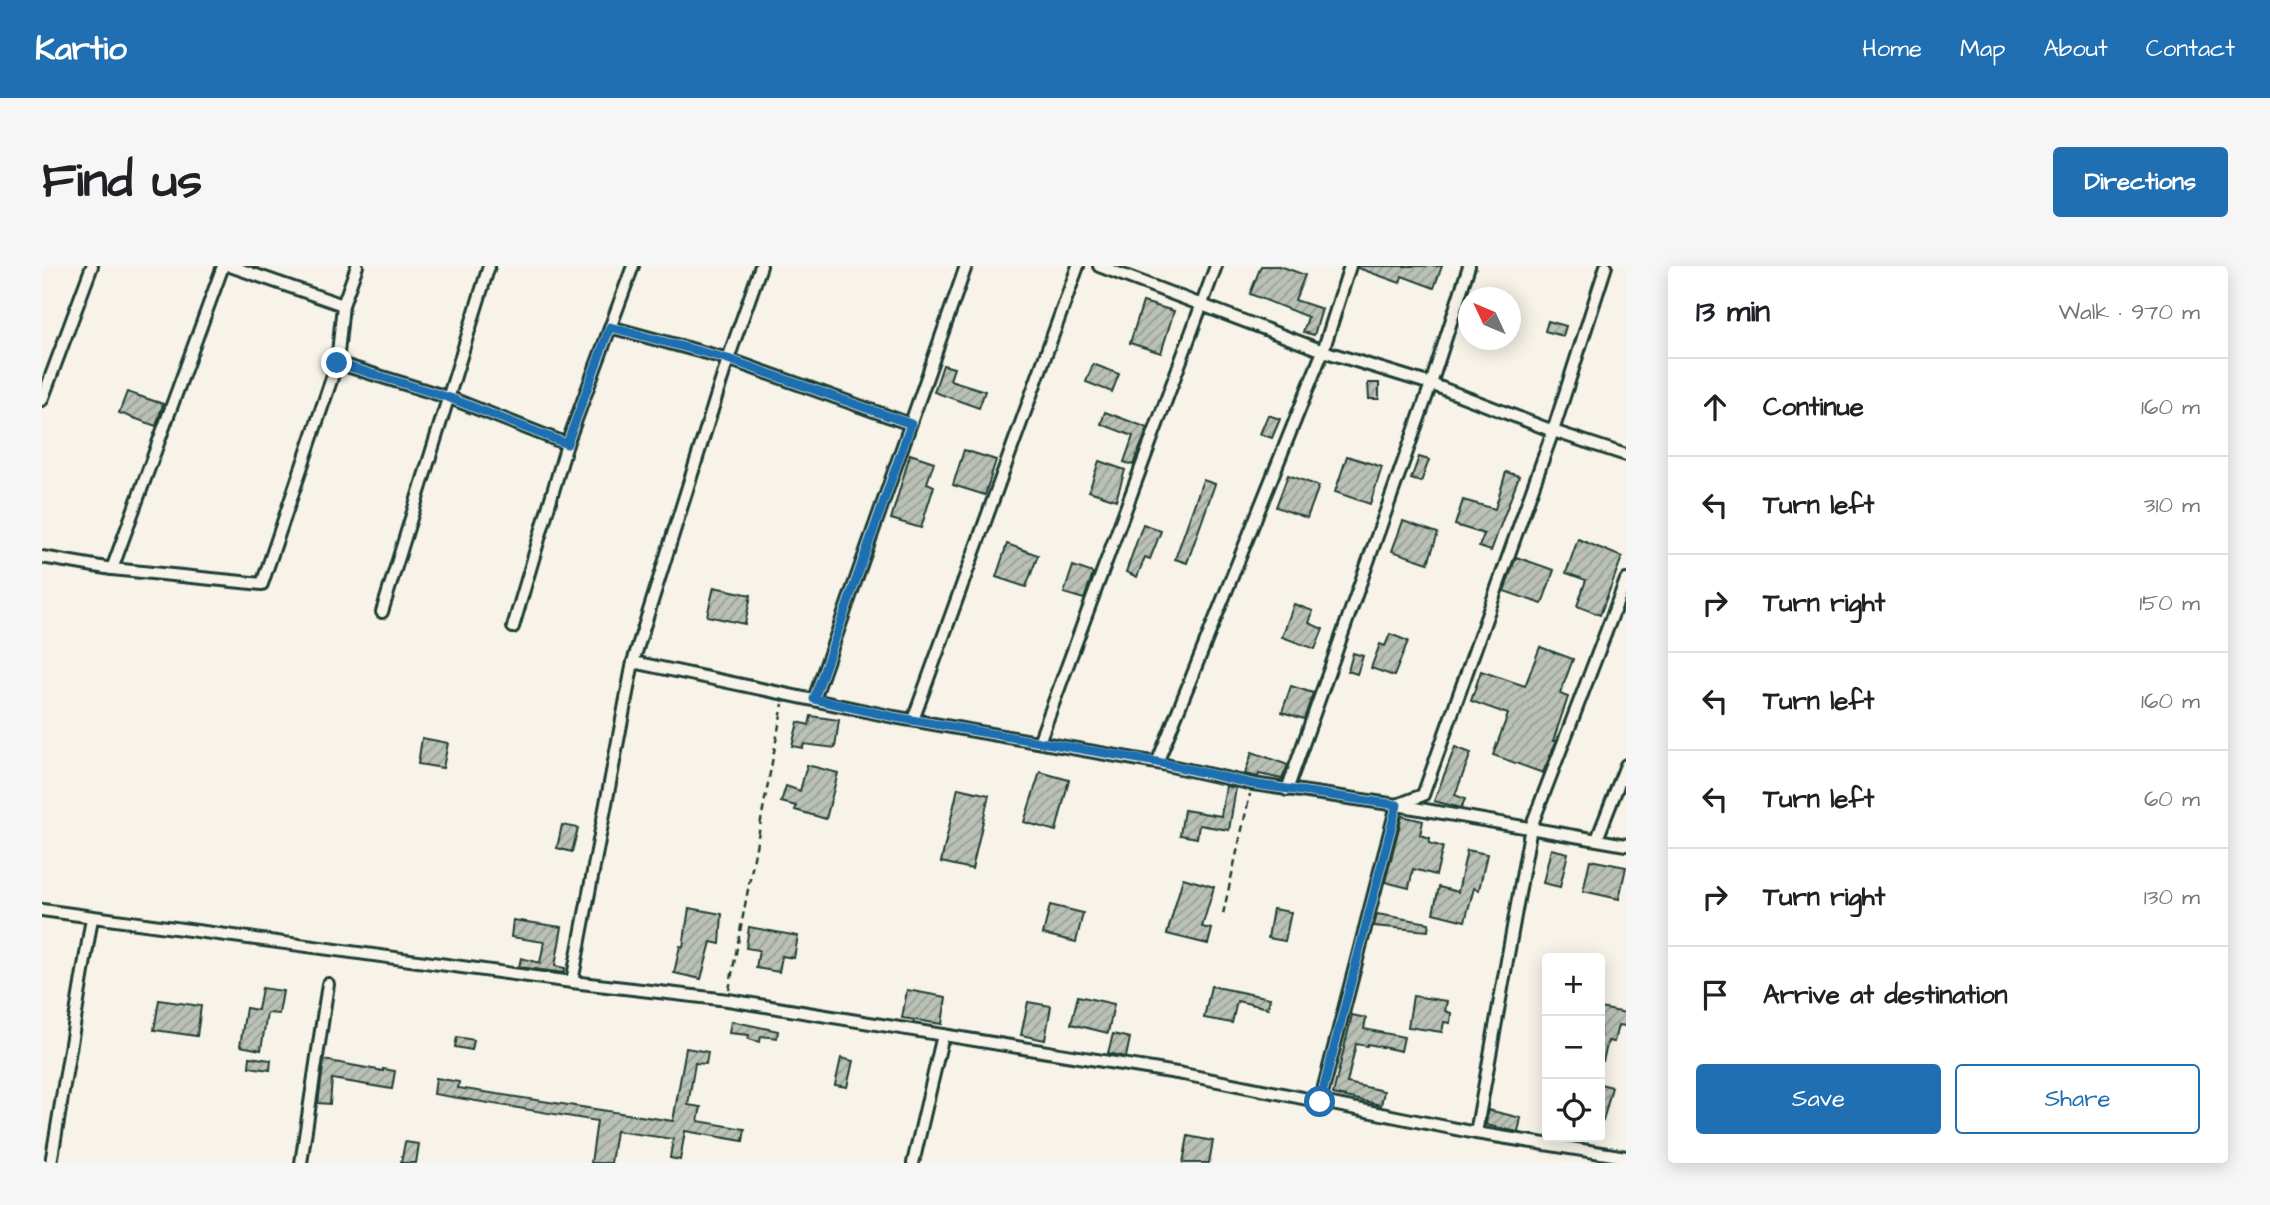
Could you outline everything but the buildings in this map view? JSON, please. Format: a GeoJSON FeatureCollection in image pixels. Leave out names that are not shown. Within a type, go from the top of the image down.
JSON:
{"type":"FeatureCollection","features":[{"type":"Feature","properties":{"kind":"street"},"geometry":{"type":"LineString","coordinates":[[42,400],[92,266]]}},
{"type":"Feature","properties":{"kind":"street"},"geometry":{"type":"LineString","coordinates":[[112,569],[223,266]]}},
{"type":"Feature","properties":{"kind":"street"},"geometry":{"type":"LineString","coordinates":[[230,266],[343,305]]}},
{"type":"Feature","properties":{"kind":"street"},"geometry":{"type":"LineString","coordinates":[[42,557],[112,569],[262,584],[337,363],[343,305],[357,266]]}},
{"type":"Feature","properties":{"kind":"street"},"geometry":{"type":"LineString","coordinates":[[382,612],[489,266]]}},
{"type":"Feature","properties":{"kind":"street"},"geometry":{"type":"LineString","coordinates":[[513,627],[567,444],[633,266]]}},
{"type":"Feature","properties":{"kind":"street"},"geometry":{"type":"LineString","coordinates":[[572,982],[633,662],[728,359],[761,266]]}},
{"type":"Feature","properties":{"kind":"street"},"geometry":{"type":"LineString","coordinates":[[814,699],[966,266]]}},
{"type":"Feature","properties":{"kind":"street"},"geometry":{"type":"LineString","coordinates":[[913,720],[1078,266]]}},
{"type":"Feature","properties":{"kind":"street"},"geometry":{"type":"LineString","coordinates":[[1099,266],[1324,352],[1431,384],[1553,431],[1626,455]]}},
{"type":"Feature","properties":{"kind":"street"},"geometry":{"type":"LineString","coordinates":[[1039,742],[1216,266]]}},
{"type":"Feature","properties":{"kind":"street"},"geometry":{"type":"LineString","coordinates":[[1157,762],[1324,352],[1350,266]]}},
{"type":"Feature","properties":{"kind":"street"},"geometry":{"type":"LineString","coordinates":[[1287,790],[1431,384],[1469,266]]}},
{"type":"Feature","properties":{"kind":"street"},"geometry":{"type":"LineString","coordinates":[[1397,805],[1423,795],[1553,431],[1606,266]]}},
{"type":"Feature","properties":{"kind":"street"},"geometry":{"type":"LineString","coordinates":[[610,327],[728,359],[911,424]]}},
{"type":"Feature","properties":{"kind":"street"},"geometry":{"type":"LineString","coordinates":[[337,363],[450,398],[567,444]]}},
{"type":"Feature","properties":{"kind":"street"},"geometry":{"type":"LineString","coordinates":[[1476,1133],[1531,827],[1626,580]]}},
{"type":"Feature","properties":{"kind":"street"},"geometry":{"type":"LineString","coordinates":[[633,662],[913,720],[1157,762],[1253,784],[1397,805],[1626,845]]}},
{"type":"Feature","properties":{"kind":"street"},"geometry":{"type":"LineString","coordinates":[[1597,839],[1626,765]]}},
{"type":"Feature","properties":{"kind":"street"},"geometry":{"type":"LineString","coordinates":[[1320,1102],[1397,805]]}},
{"type":"Feature","properties":{"kind":"street"},"geometry":{"type":"LineString","coordinates":[[42,911],[572,982],[728,1000],[1182,1074],[1476,1133],[1626,1157]]}},
{"type":"Feature","properties":{"kind":"street"},"geometry":{"type":"LineString","coordinates":[[51,1163],[92,918]]}},
{"type":"Feature","properties":{"kind":"street"},"geometry":{"type":"LineString","coordinates":[[301,1163],[328,984]]}},
{"type":"Feature","properties":{"kind":"street"},"geometry":{"type":"LineString","coordinates":[[913,1163],[943,1035]]}},
{"type":"Feature","properties":{"kind":"path"},"geometry":{"type":"LineString","coordinates":[[728,1000],[785,693]]}},
{"type":"Feature","properties":{"kind":"path"},"geometry":{"type":"LineString","coordinates":[[1223,914],[1253,784]]}},
{"type":"Feature","properties":{"kind":"route"},"geometry":{"type":"LineString","coordinates":[[337,363],[450,398],[567,444],[610,327],[728,359],[911,424],[814,699],[894,717],[1157,762],[1253,784],[1397,805],[1320,1102]]}}]}
